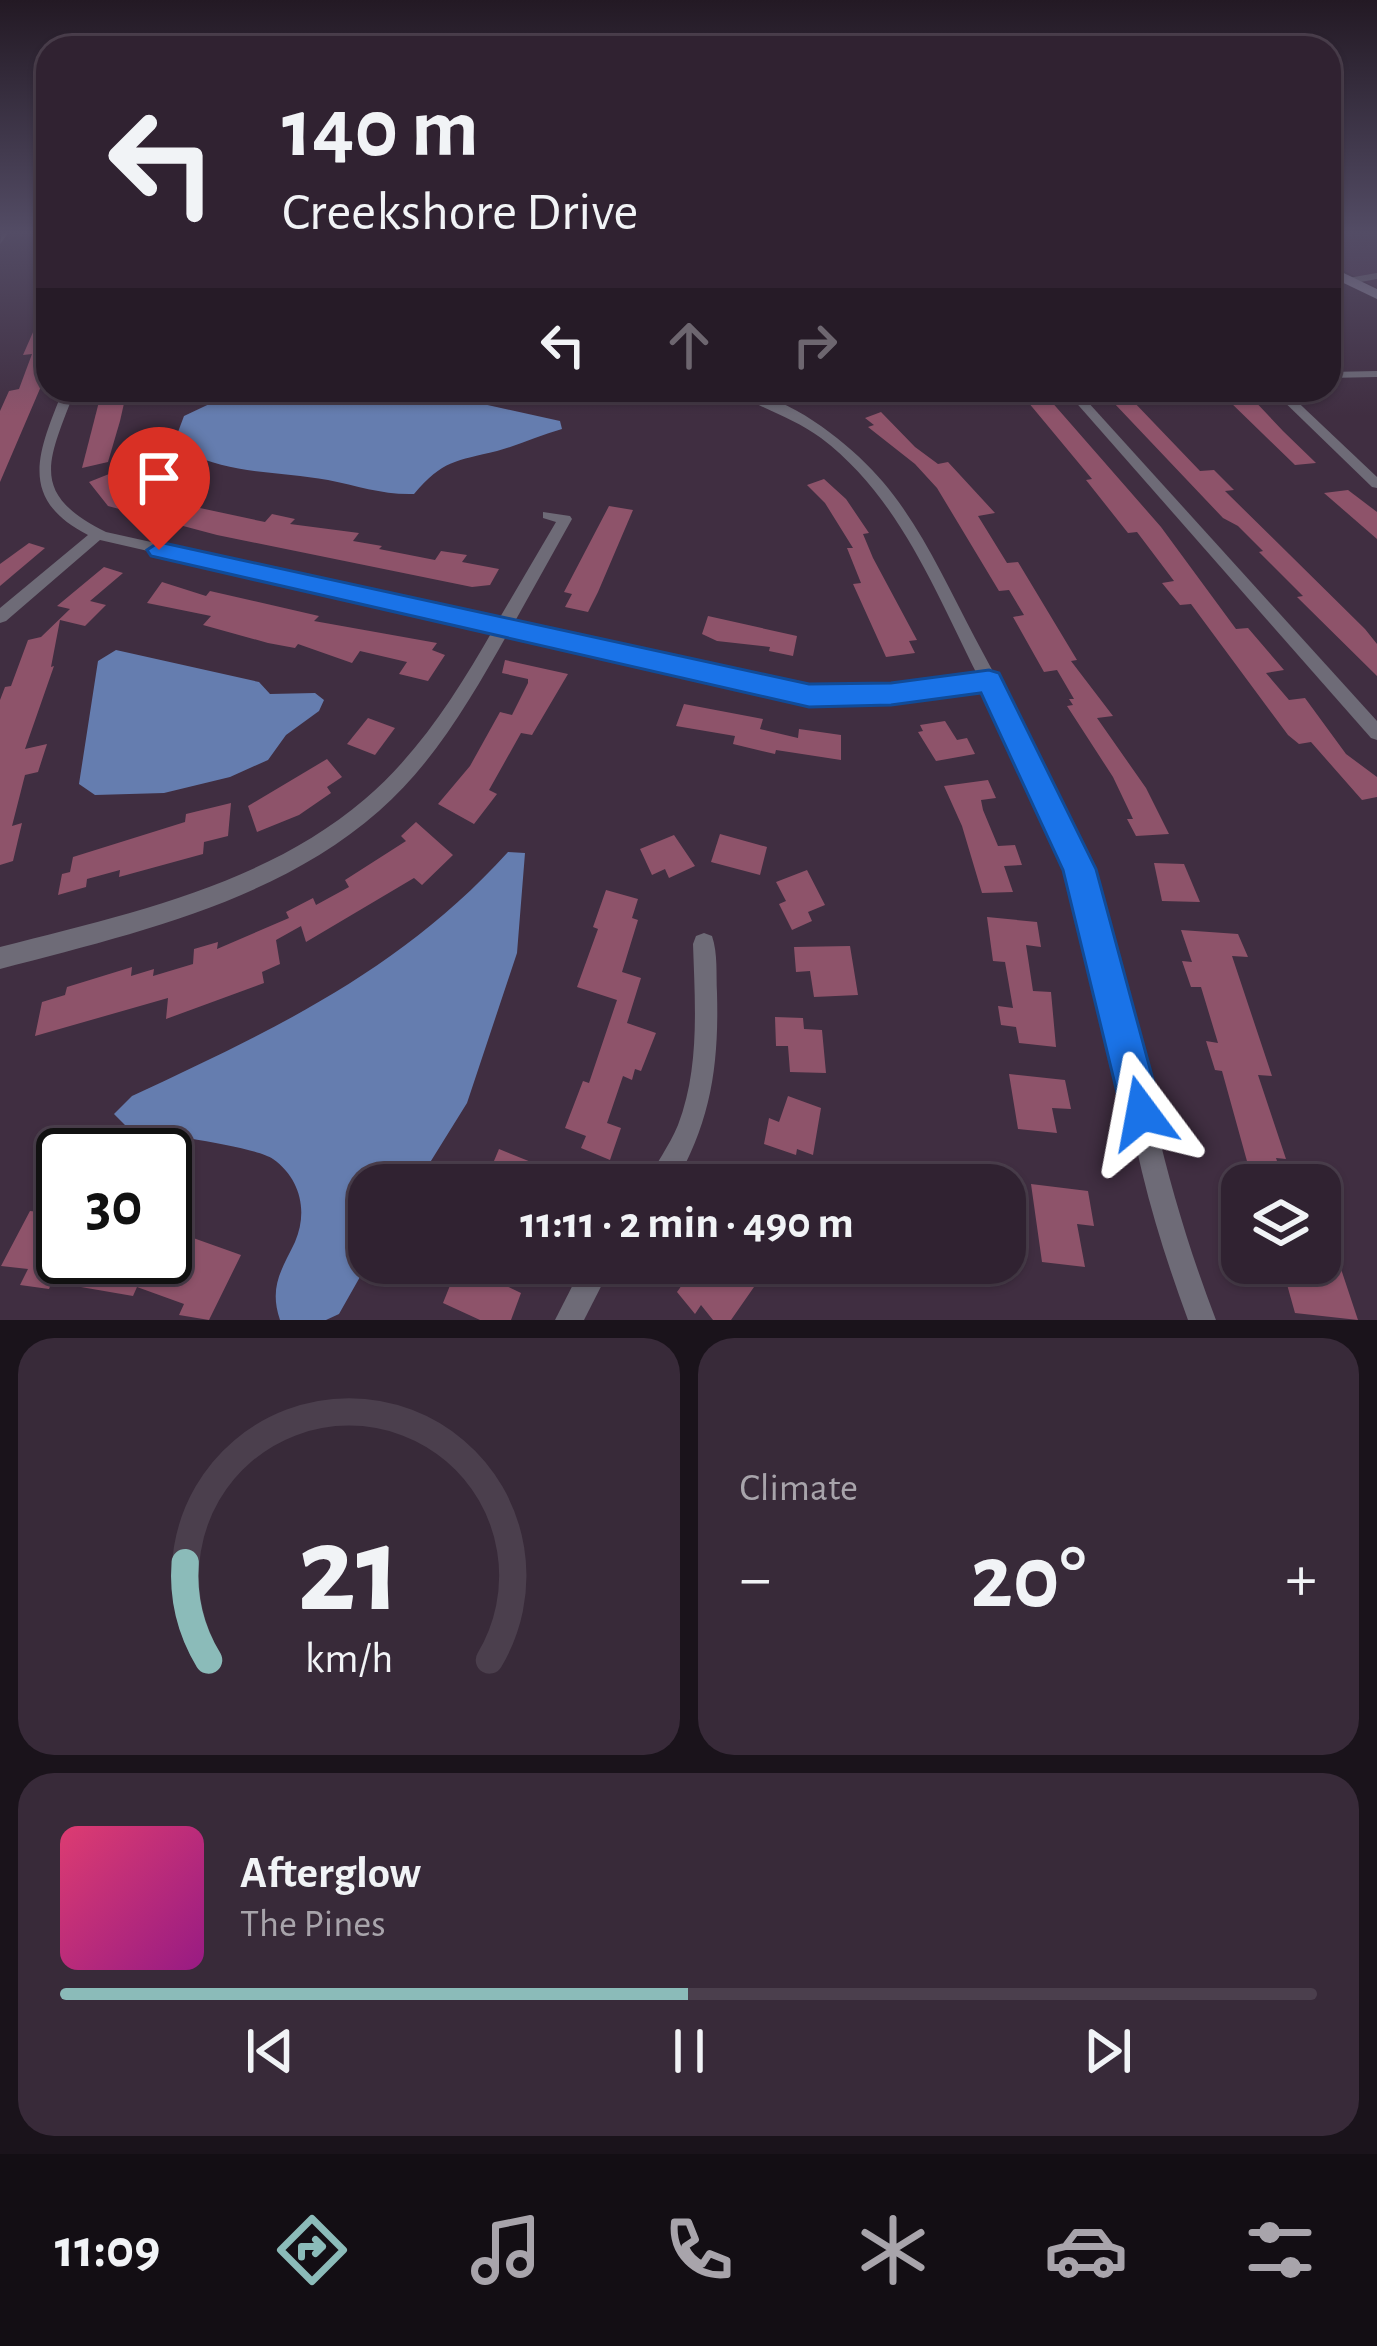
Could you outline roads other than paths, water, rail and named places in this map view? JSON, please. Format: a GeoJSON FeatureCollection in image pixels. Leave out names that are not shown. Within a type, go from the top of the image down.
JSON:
{"type":"FeatureCollection","features":[{"type":"Feature","properties":{"kind":"street"},"geometry":{"type":"LineString","coordinates":[[1341,375],[1377,374]]}},
{"type":"Feature","properties":{"kind":"street"},"geometry":{"type":"LineString","coordinates":[[65,402],[44,460],[43,480],[61,513],[97,535],[809,695],[891,694],[989,681]]}},
{"type":"Feature","properties":{"kind":"street"},"geometry":{"type":"LineString","coordinates":[[763,402],[808,423],[877,480],[907,520],[1053,807],[1086,890],[1163,1201],[1202,1320]]}},
{"type":"Feature","properties":{"kind":"street"},"geometry":{"type":"LineString","coordinates":[[1082,402],[1377,733]]}},
{"type":"Feature","properties":{"kind":"street"},"geometry":{"type":"LineString","coordinates":[[1291,402],[1377,484]]}},
{"type":"Feature","properties":{"kind":"street"},"geometry":{"type":"LineString","coordinates":[[0,958],[212,899],[271,874],[335,835],[390,789],[417,759],[565,519],[548,515]]}},
{"type":"Feature","properties":{"kind":"street"},"geometry":{"type":"LineString","coordinates":[[0,617],[97,535]]}},
{"type":"Feature","properties":{"kind":"street"},"geometry":{"type":"LineString","coordinates":[[671,1164],[689,1134],[705,1080],[704,944]]}},
{"type":"Feature","properties":{"kind":"street"},"geometry":{"type":"LineString","coordinates":[[569,1320],[588,1284]]}},
{"type":"Feature","properties":{"kind":"water"},"geometry":{"type":"Polygon","coordinates":[[[214,402],[474,402],[560,421],[562,429],[451,464],[414,494],[239,469],[204,459],[187,452],[178,432],[184,416],[214,402]]]}},
{"type":"Feature","properties":{"kind":"water"},"geometry":{"type":"Polygon","coordinates":[[[116,650],[259,682],[270,694],[315,693],[324,700],[319,711],[286,735],[268,760],[230,777],[164,793],[95,795],[79,784],[98,661],[116,650]]]}},
{"type":"Feature","properties":{"kind":"water"},"geometry":{"type":"Polygon","coordinates":[[[508,852],[525,853],[517,953],[467,1103],[429,1164],[348,1164],[348,1284],[356,1284],[339,1314],[326,1320],[280,1320],[276,1288],[301,1219],[296,1186],[283,1167],[263,1154],[192,1139],[192,1128],[128,1128],[114,1114],[132,1096],[236,1047],[333,993],[424,931],[508,852]]]}}]}
